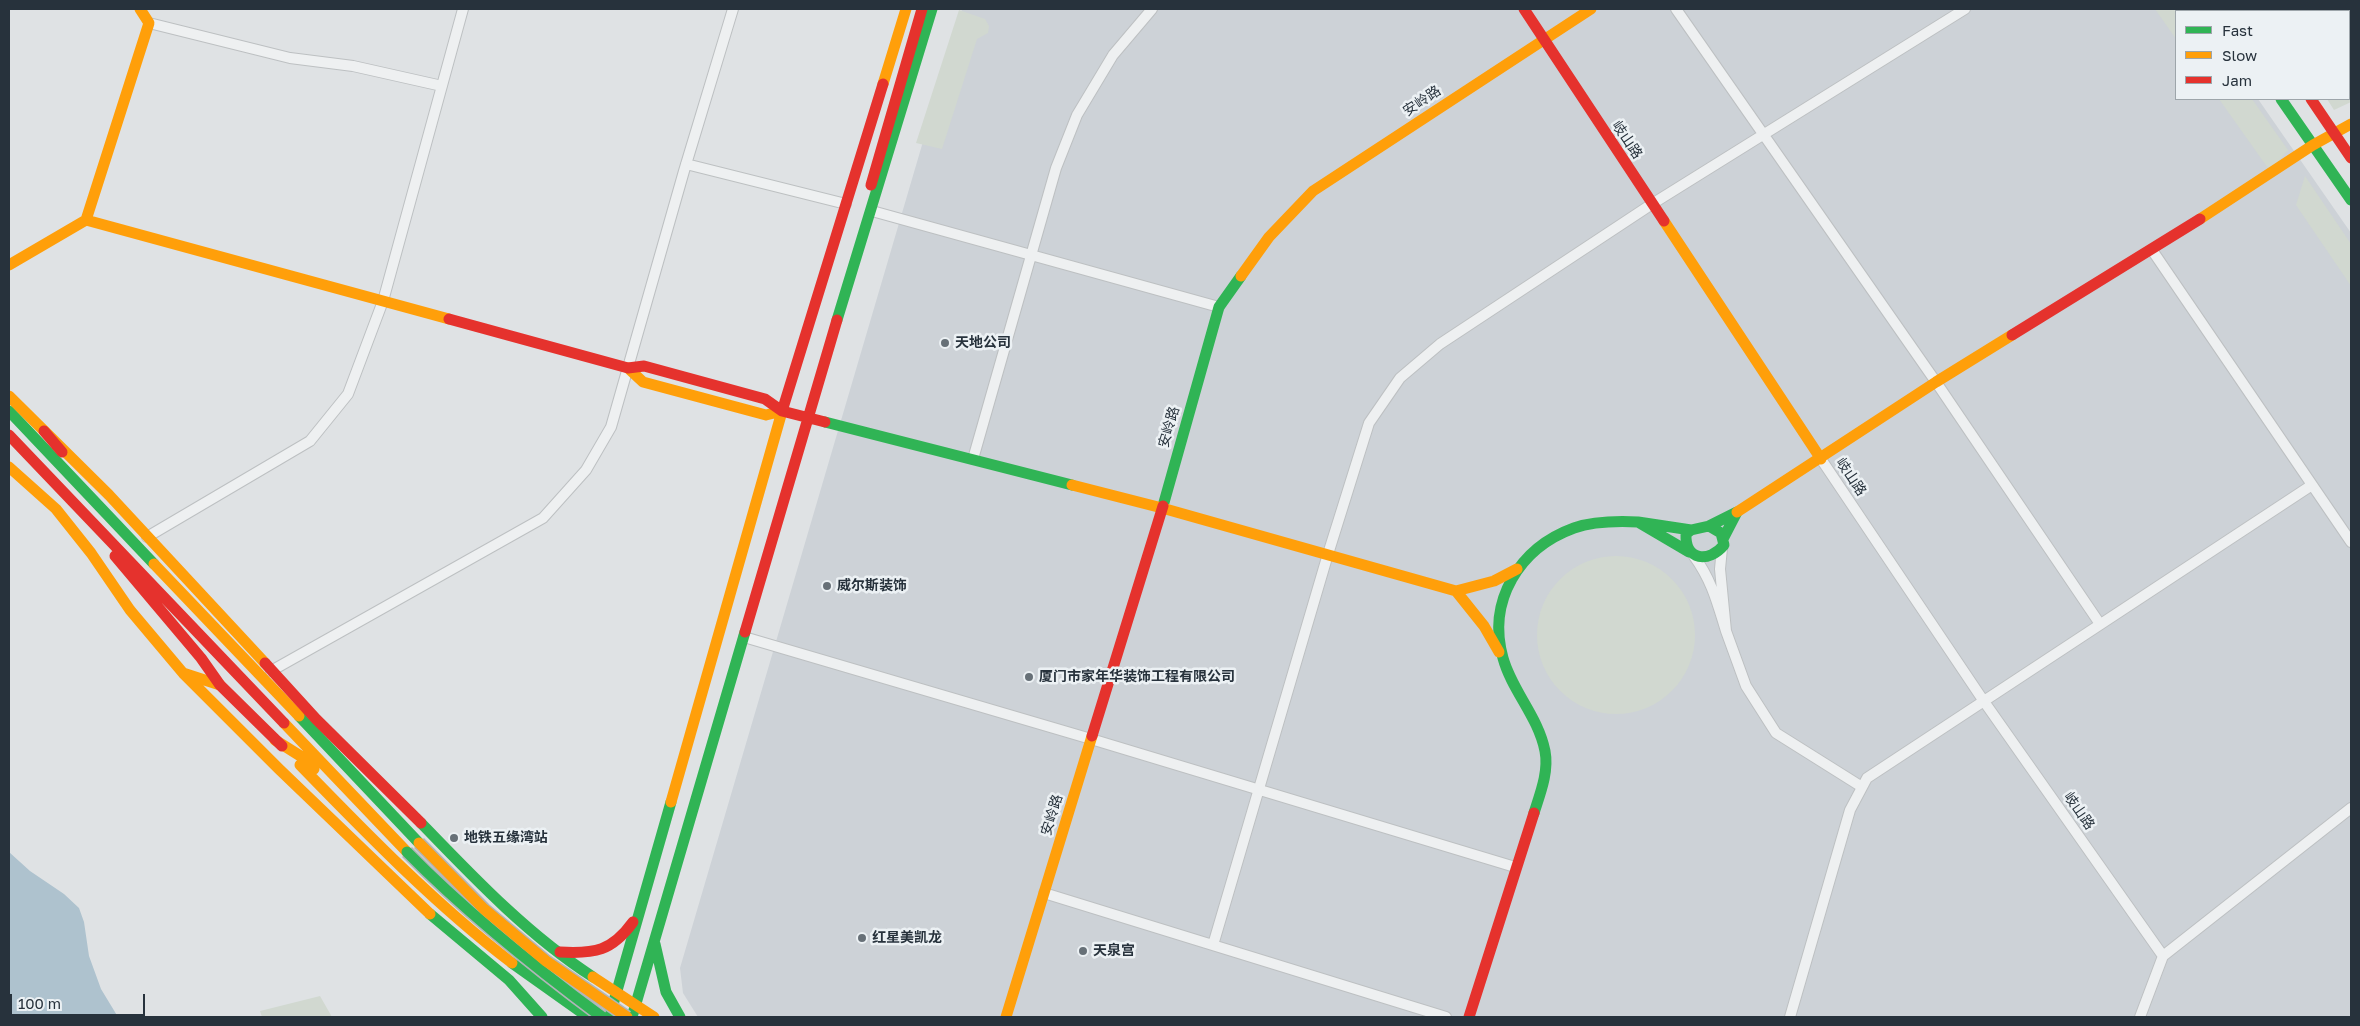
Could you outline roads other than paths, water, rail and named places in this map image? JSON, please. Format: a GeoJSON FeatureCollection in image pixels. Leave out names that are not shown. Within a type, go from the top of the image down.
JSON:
{"type":"FeatureCollection","features":[{"type":"Feature","properties":{"kind":"main road"},"geometry":{"type":"LineString","coordinates":[[9,265],[86,220],[149,23],[140,9]]}},
{"type":"Feature","properties":{"kind":"main road"},"geometry":{"type":"LineString","coordinates":[[610,1017],[782,411],[906,9]]}},
{"type":"Feature","properties":{"kind":"main road"},"geometry":{"type":"LineString","coordinates":[[846,290],[878,154],[922,9]]}},
{"type":"Feature","properties":{"kind":"main road"},"geometry":{"type":"LineString","coordinates":[[632,1017],[846,290],[872,211],[932,9]]}},
{"type":"Feature","properties":{"kind":"main road","name":"岐山路"},"geometry":{"type":"LineString","coordinates":[[1524,9],[1821,459]]}},
{"type":"Feature","properties":{"kind":"main road","name":"安岭路"},"geometry":{"type":"LineString","coordinates":[[1006,1017],[1162,508],[1218,307],[1269,237],[1313,192],[1591,9]]}},
{"type":"Feature","properties":{"kind":"main road"},"geometry":{"type":"LineString","coordinates":[[2283,100],[2351,200]]}},
{"type":"Feature","properties":{"kind":"main road"},"geometry":{"type":"LineString","coordinates":[[2312,100],[2351,158]]}},
{"type":"Feature","properties":{"kind":"main road"},"geometry":{"type":"LineString","coordinates":[[86,220],[628,368],[644,366],[765,399],[782,411],[1162,508],[1456,591],[1494,581],[1517,568],[1555,538],[1576,528],[1599,522],[1638,522],[1691,530],[1709,526],[1737,512],[1821,459],[1936,382],[2152,250],[2313,145],[2351,124]]}},
{"type":"Feature","properties":{"kind":"main road"},"geometry":{"type":"LineString","coordinates":[[9,396],[147,537],[316,719],[396,797],[492,896],[560,952],[654,1017]]}},
{"type":"Feature","properties":{"kind":"main road"},"geometry":{"type":"LineString","coordinates":[[9,411],[419,843],[484,908],[539,955],[627,1017]]}},
{"type":"Feature","properties":{"kind":"main road"},"geometry":{"type":"LineString","coordinates":[[44,431],[102,499],[133,543],[224,621]]}},
{"type":"Feature","properties":{"kind":"main road"},"geometry":{"type":"LineString","coordinates":[[9,435],[438,885],[491,933],[602,1017]]}},
{"type":"Feature","properties":{"kind":"main road"},"geometry":{"type":"LineString","coordinates":[[9,466],[56,509],[91,553],[130,610],[183,672],[310,801],[457,940],[532,1001],[542,1017]]}},
{"type":"Feature","properties":{"kind":"main road"},"geometry":{"type":"LineString","coordinates":[[51,478],[129,574],[201,658],[220,685],[414,880],[501,955],[554,996],[588,1017]]}},
{"type":"Feature","properties":{"kind":"main road"},"geometry":{"type":"LineString","coordinates":[[1638,522],[1692,554],[1705,558],[1723,543],[1737,512]]}},
{"type":"Feature","properties":{"kind":"main road"},"geometry":{"type":"LineString","coordinates":[[1709,526],[1721,534],[1723,543]]}},
{"type":"Feature","properties":{"kind":"main road"},"geometry":{"type":"LineString","coordinates":[[1691,530],[1686,534],[1685,539],[1692,554]]}},
{"type":"Feature","properties":{"kind":"main road"},"geometry":{"type":"LineString","coordinates":[[1502,658],[1500,634],[1503,601],[1517,568]]}},
{"type":"Feature","properties":{"kind":"main road"},"geometry":{"type":"LineString","coordinates":[[1456,591],[1484,626],[1502,658],[1510,679],[1539,731],[1545,750],[1543,784],[1515,867],[1469,1017]]}},
{"type":"Feature","properties":{"kind":"main road"},"geometry":{"type":"LineString","coordinates":[[183,672],[220,685]]}},
{"type":"Feature","properties":{"kind":"main road"},"geometry":{"type":"LineString","coordinates":[[316,719],[419,843]]}},
{"type":"Feature","properties":{"kind":"main road"},"geometry":{"type":"LineString","coordinates":[[275,740],[302,758],[336,790],[394,839]]}},
{"type":"Feature","properties":{"kind":"main road"},"geometry":{"type":"LineString","coordinates":[[560,952],[586,954],[605,950],[625,935],[640,911]]}},
{"type":"Feature","properties":{"kind":"main road"},"geometry":{"type":"LineString","coordinates":[[655,942],[664,985],[672,1008],[680,1017]]}},
{"type":"Feature","properties":{"kind":"main road"},"geometry":{"type":"LineString","coordinates":[[554,996],[570,1017]]}},
{"type":"Feature","properties":{"kind":"street"},"geometry":{"type":"LineString","coordinates":[[147,537],[310,441],[348,394],[384,302],[463,9]]}},
{"type":"Feature","properties":{"kind":"street"},"geometry":{"type":"LineString","coordinates":[[270,671],[543,518],[586,470],[611,427],[686,164],[733,9]]}},
{"type":"Feature","properties":{"kind":"street"},"geometry":{"type":"LineString","coordinates":[[974,459],[1056,168],[1077,115],[1113,55],[1152,9]]}},
{"type":"Feature","properties":{"kind":"street"},"geometry":{"type":"LineString","coordinates":[[1676,9],[1936,382],[2100,624]]}},
{"type":"Feature","properties":{"kind":"street"},"geometry":{"type":"LineString","coordinates":[[1213,945],[1328,554],[1369,422],[1400,378],[1440,344],[1652,204],[1965,9]]}},
{"type":"Feature","properties":{"kind":"street"},"geometry":{"type":"LineString","coordinates":[[149,23],[290,58],[353,66],[442,86]]}},
{"type":"Feature","properties":{"kind":"street"},"geometry":{"type":"LineString","coordinates":[[686,164],[846,204]]}},
{"type":"Feature","properties":{"kind":"street"},"geometry":{"type":"LineString","coordinates":[[872,211],[1218,307]]}},
{"type":"Feature","properties":{"kind":"street"},"geometry":{"type":"LineString","coordinates":[[2152,250],[2351,542]]}},
{"type":"Feature","properties":{"kind":"street","name":"岐山路"},"geometry":{"type":"LineString","coordinates":[[1821,459],[1983,700],[2163,956]]}},
{"type":"Feature","properties":{"kind":"street"},"geometry":{"type":"LineString","coordinates":[[1790,1017],[1850,810],[1867,778],[2312,485]]}},
{"type":"Feature","properties":{"kind":"street"},"geometry":{"type":"LineString","coordinates":[[1723,543],[1720,569],[1726,631]]}},
{"type":"Feature","properties":{"kind":"street"},"geometry":{"type":"LineString","coordinates":[[1692,554],[1706,572],[1715,591],[1726,631],[1746,686],[1776,734],[1862,787]]}},
{"type":"Feature","properties":{"kind":"street"},"geometry":{"type":"LineString","coordinates":[[744,637],[1515,867]]}},
{"type":"Feature","properties":{"kind":"street"},"geometry":{"type":"LineString","coordinates":[[2140,1017],[2163,956],[2351,808]]}},
{"type":"Feature","properties":{"kind":"street"},"geometry":{"type":"LineString","coordinates":[[1044,893],[1446,1017]]}},
{"type":"Feature","properties":{"kind":"water"},"geometry":{"type":"Polygon","coordinates":[[[9,852],[30,871],[64,894],[79,908],[84,922],[89,956],[101,989],[118,1017],[9,1017],[9,852]]]}},
{"type":"Feature","properties":{"kind":"place","name":"天地公司"},"geometry":{"type":"Point","coordinates":[945,343]}},
{"type":"Feature","properties":{"kind":"place","name":"威尔斯装饰"},"geometry":{"type":"Point","coordinates":[827,586]}},
{"type":"Feature","properties":{"kind":"place","name":"厦门市家年华装饰工程有限公司"},"geometry":{"type":"Point","coordinates":[1029,677]}},
{"type":"Feature","properties":{"kind":"place","name":"地铁五缘湾站"},"geometry":{"type":"Point","coordinates":[454,838]}},
{"type":"Feature","properties":{"kind":"place","name":"红星美凯龙"},"geometry":{"type":"Point","coordinates":[862,938]}},
{"type":"Feature","properties":{"kind":"place","name":"天泉宫"},"geometry":{"type":"Point","coordinates":[1083,951]}}]}
